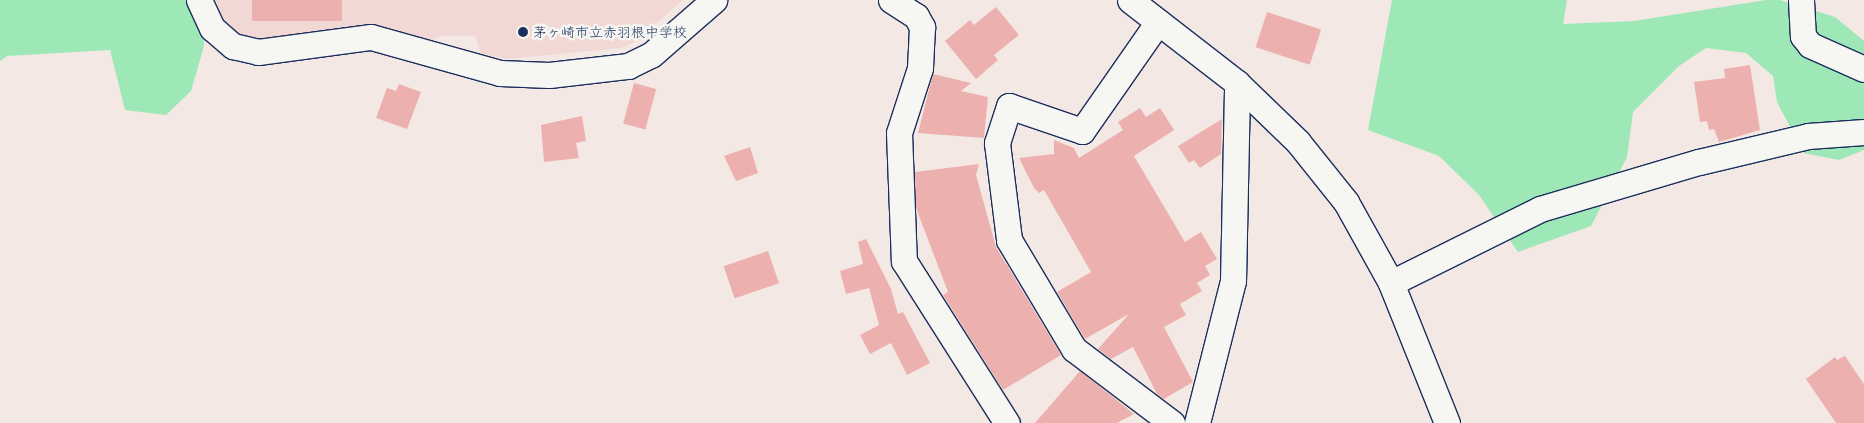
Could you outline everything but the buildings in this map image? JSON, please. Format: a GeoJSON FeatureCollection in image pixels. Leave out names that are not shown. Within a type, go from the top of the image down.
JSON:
{"type":"FeatureCollection","features":[{"type":"Feature","properties":{"kind":"street"},"geometry":{"type":"LineString","coordinates":[[199,0],[212,28],[233,46],[258,52],[371,37],[500,73],[549,75],[628,66],[651,54],[714,0]]}},
{"type":"Feature","properties":{"kind":"street"},"geometry":{"type":"LineString","coordinates":[[891,0],[916,16],[922,27],[920,68],[899,133],[904,261],[1007,423]]}},
{"type":"Feature","properties":{"kind":"street"},"geometry":{"type":"LineString","coordinates":[[1130,0],[1238,84],[1298,142],[1346,202],[1391,283],[1447,423]]}},
{"type":"Feature","properties":{"kind":"street"},"geometry":{"type":"LineString","coordinates":[[1801,0],[1803,36],[1810,46],[1864,69]]}},
{"type":"Feature","properties":{"kind":"street"},"geometry":{"type":"LineString","coordinates":[[1158,22],[1082,131],[1009,106],[997,143],[1009,240],[1074,350],[1172,423]]}},
{"type":"Feature","properties":{"kind":"street"},"geometry":{"type":"LineString","coordinates":[[1197,423],[1233,281],[1238,84]]}},
{"type":"Feature","properties":{"kind":"street"},"geometry":{"type":"LineString","coordinates":[[1391,283],[1540,209],[1699,162],[1808,136],[1864,132]]}},
{"type":"Feature","properties":{"kind":"shaded area","name":"茅ヶ崎市立赤羽根中学校"},"geometry":{"type":"Polygon","coordinates":[[[209,0],[683,0],[635,42],[622,48],[505,59],[481,53],[475,36],[440,36],[432,40],[383,28],[346,28],[252,41],[221,24],[209,0]]]}},
{"type":"Feature","properties":{"kind":"green space"},"geometry":{"type":"Polygon","coordinates":[[[0,0],[204,0],[204,46],[191,91],[166,115],[125,110],[110,50],[7,56],[0,61],[0,0]]]}},
{"type":"Feature","properties":{"kind":"green space"},"geometry":{"type":"Polygon","coordinates":[[[1392,0],[1567,0],[1563,24],[1634,21],[1766,0],[1780,0],[1835,17],[1864,41],[1864,150],[1839,160],[1804,153],[1777,102],[1773,76],[1746,53],[1706,48],[1679,66],[1633,112],[1627,157],[1591,226],[1518,252],[1479,195],[1439,156],[1368,130],[1392,0]]]}},
{"type":"Feature","properties":{"kind":"place","name":"茅ヶ崎市立赤羽根中学校"},"geometry":{"type":"Point","coordinates":[523,32]}}]}
